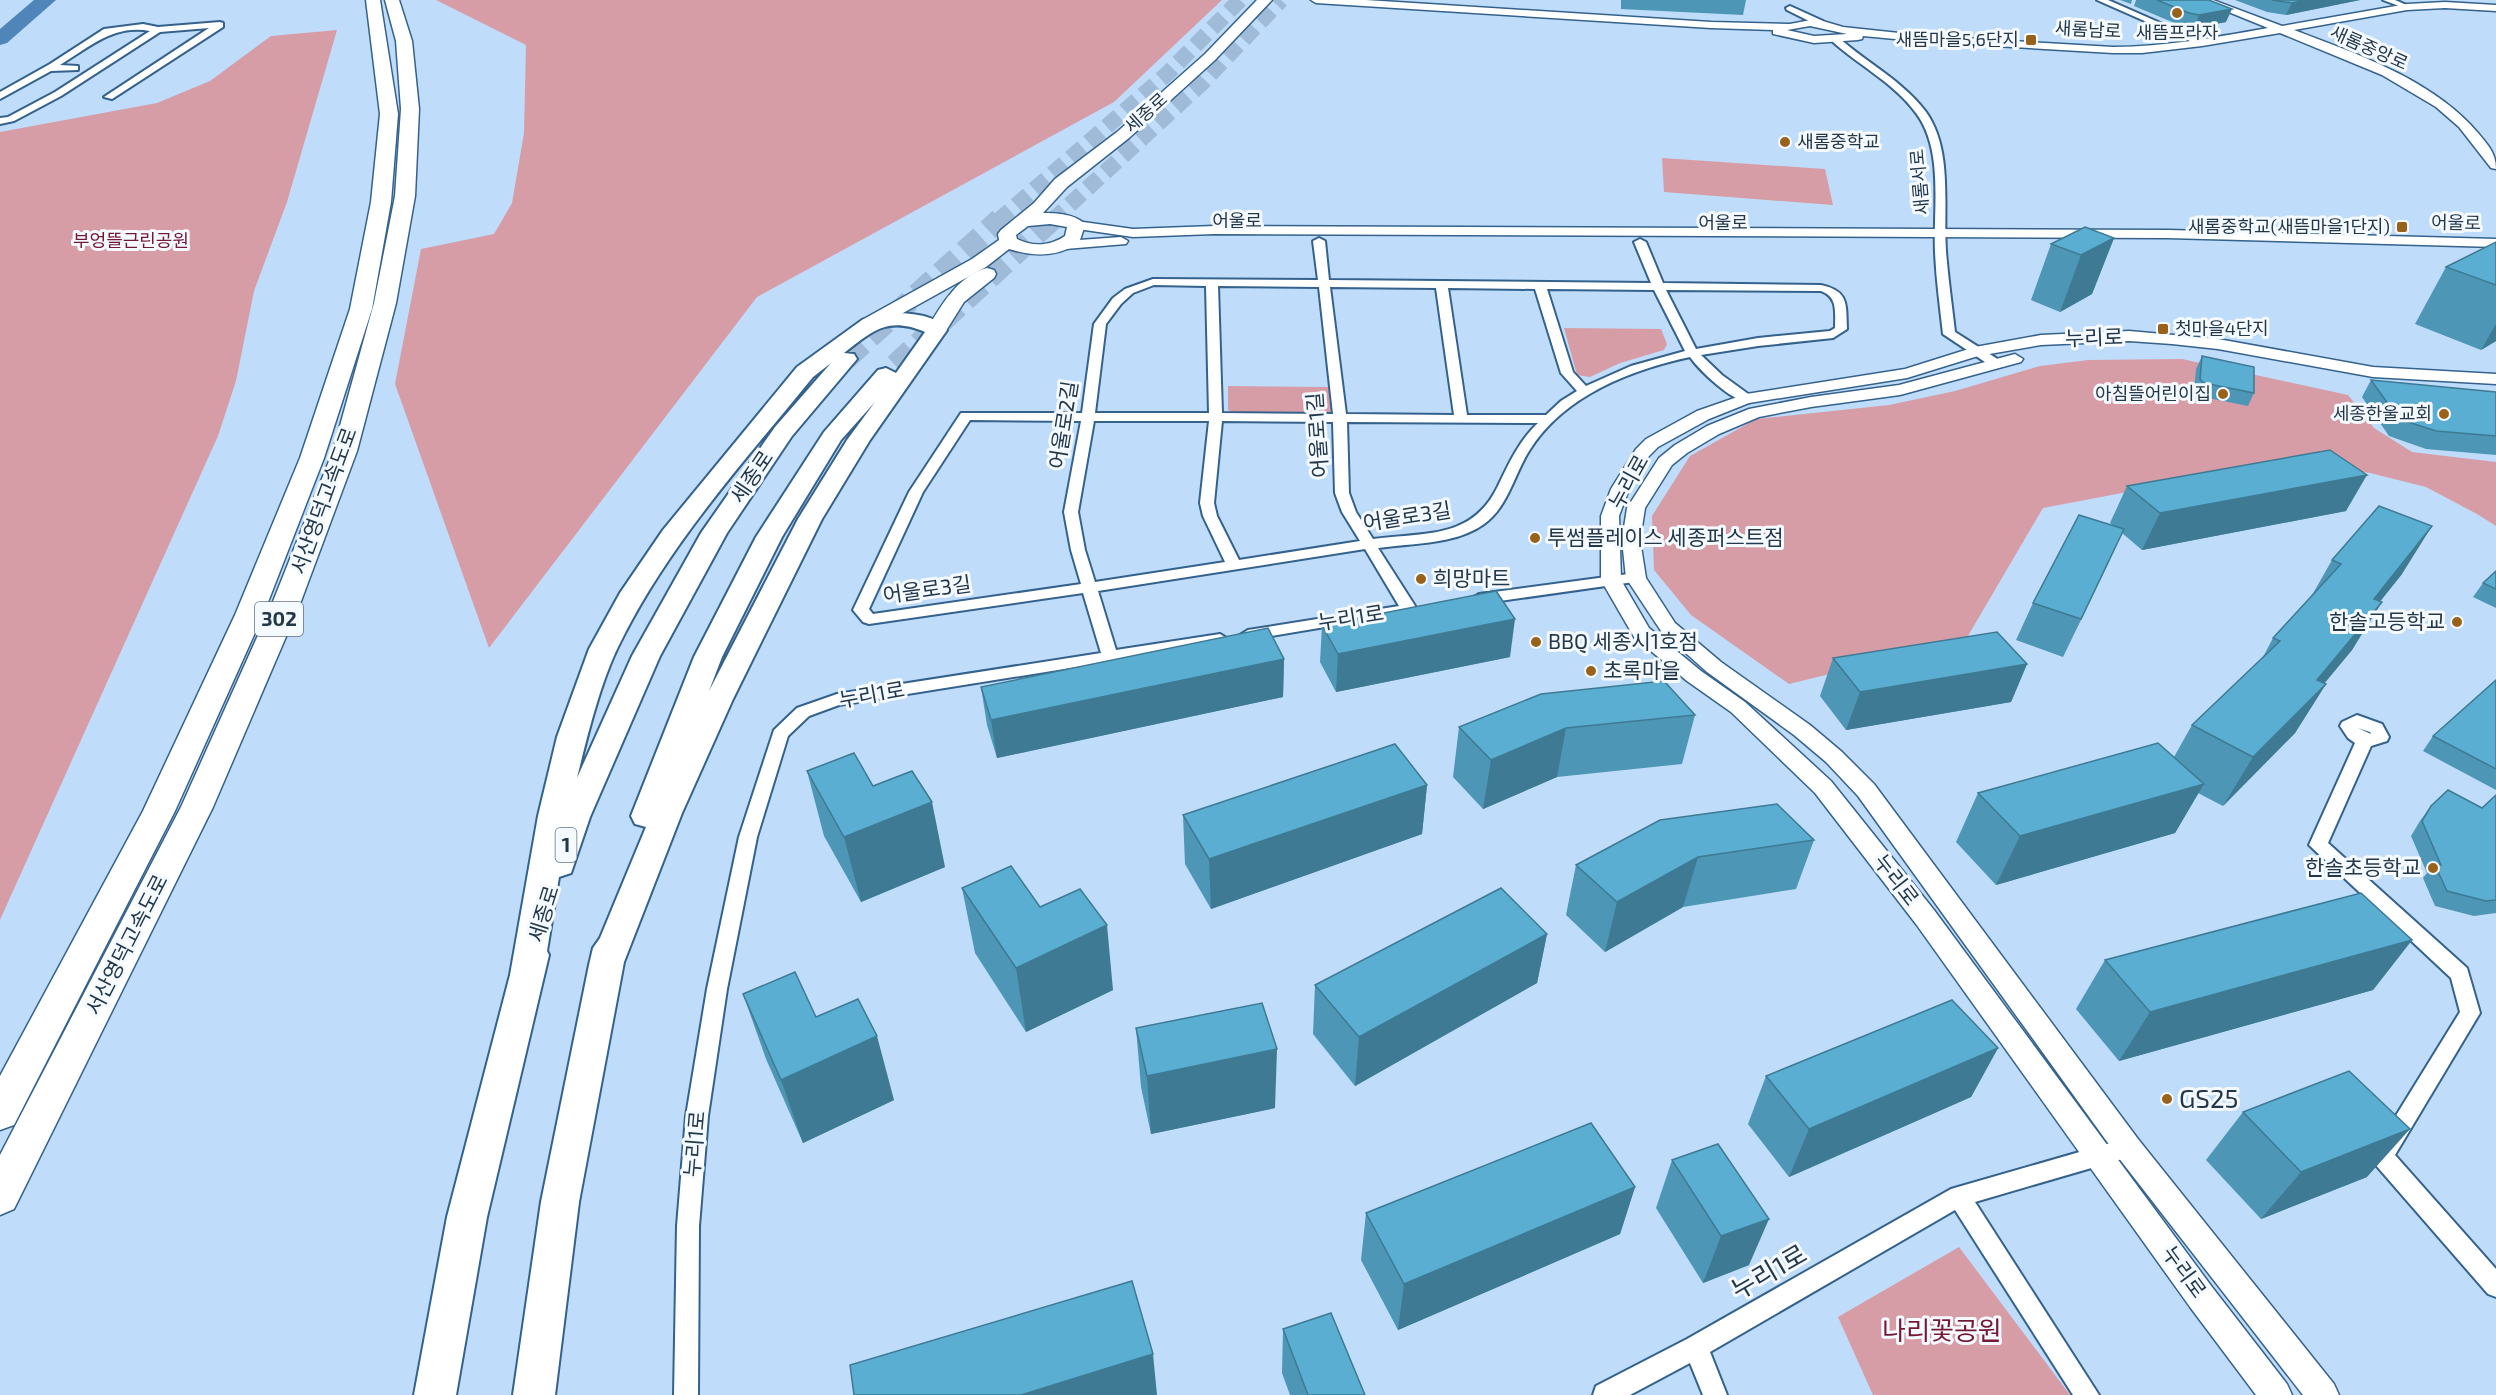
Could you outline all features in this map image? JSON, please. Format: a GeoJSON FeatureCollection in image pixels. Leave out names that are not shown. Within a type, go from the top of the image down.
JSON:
{"type":"FeatureCollection","features":[{"type":"Feature","properties":{"kind":"highway","name":"서산영덕고속도로"},"geometry":{"type":"LineString","coordinates":[[0,1113],[159,812],[249,615],[312,458],[361,309],[381,202],[389,114],[381,45],[372,0]]}},
{"type":"Feature","properties":{"kind":"highway","name":"서산영덕고속도로"},"geometry":{"type":"LineString","coordinates":[[0,1196],[197,807],[286,604],[345,451],[385,303],[405,196],[410,109],[404,41],[393,0]]}},
{"type":"Feature","properties":{"kind":"highway"},"geometry":{"type":"LineString","coordinates":[[526,972],[553,816],[572,737],[603,649],[633,592],[672,535],[805,372],[869,324],[887,319],[912,320],[937,330],[859,440],[810,519],[719,699],[667,813],[606,965]]}},
{"type":"Feature","properties":{"kind":"highway","name":"세종로"},"geometry":{"type":"LineString","coordinates":[[435,1395],[467,1217],[526,972],[575,817],[646,656],[714,533],[783,432],[846,359]]}},
{"type":"Feature","properties":{"kind":"highway"},"geometry":{"type":"LineString","coordinates":[[534,1395],[560,1202],[606,965],[646,814],[708,657],[769,537],[832,437],[895,365]]}},
{"type":"Feature","properties":{"kind":"main road","name":"세종로"},"geometry":{"type":"LineString","coordinates":[[869,324],[979,263],[1008,242],[1007,234],[1012,228],[1024,221],[1054,194],[1061,183],[1123,135],[1210,57],[1265,0]]}},
{"type":"Feature","properties":{"kind":"main road","name":"세종로"},"geometry":{"type":"LineString","coordinates":[[1065,245],[1073,239],[1065,203],[1078,186],[1232,54],[1278,0]]}},
{"type":"Feature","properties":{"kind":"main road"},"geometry":{"type":"LineString","coordinates":[[1024,221],[1039,219],[1070,222]]}},
{"type":"Feature","properties":{"kind":"main road"},"geometry":{"type":"LineString","coordinates":[[1008,242],[1032,251]]}},
{"type":"Feature","properties":{"kind":"main road"},"geometry":{"type":"LineString","coordinates":[[937,330],[957,296],[974,281],[1032,251],[1065,245]]}},
{"type":"Feature","properties":{"kind":"street"},"geometry":{"type":"LineString","coordinates":[[1316,0],[1711,25],[1795,28],[1820,23]]}},
{"type":"Feature","properties":{"kind":"street"},"geometry":{"type":"LineString","coordinates":[[1783,0],[1791,8],[1840,35],[1853,56]]}},
{"type":"Feature","properties":{"kind":"street"},"geometry":{"type":"LineString","coordinates":[[2105,0],[2202,43]]}},
{"type":"Feature","properties":{"kind":"street","name":"새롬중앙로"},"geometry":{"type":"LineString","coordinates":[[2204,0],[2359,60],[2441,105],[2476,138],[2496,165]]}},
{"type":"Feature","properties":{"kind":"street"},"geometry":{"type":"LineString","coordinates":[[2387,0],[2407,7]]}},
{"type":"Feature","properties":{"kind":"street","name":"새롬남로"},"geometry":{"type":"LineString","coordinates":[[1840,35],[2142,50],[2202,43],[2407,7],[2445,5],[2496,8]]}},
{"type":"Feature","properties":{"kind":"street"},"geometry":{"type":"LineString","coordinates":[[1791,8],[1795,28]]}},
{"type":"Feature","properties":{"kind":"street"},"geometry":{"type":"LineString","coordinates":[[0,96],[51,68],[107,31],[143,27],[158,30],[220,25],[109,97]]}},
{"type":"Feature","properties":{"kind":"street"},"geometry":{"type":"LineString","coordinates":[[1795,28],[1853,56]]}},
{"type":"Feature","properties":{"kind":"street"},"geometry":{"type":"LineString","coordinates":[[0,121],[11,119],[58,94],[158,30]]}},
{"type":"Feature","properties":{"kind":"street"},"geometry":{"type":"LineString","coordinates":[[1820,41],[1840,35]]}},
{"type":"Feature","properties":{"kind":"street","name":"새롬서로"},"geometry":{"type":"LineString","coordinates":[[1853,56],[1908,98],[1923,116],[1931,132],[1939,178],[1940,238],[1949,334],[1995,363]]}},
{"type":"Feature","properties":{"kind":"street"},"geometry":{"type":"LineString","coordinates":[[51,68],[75,68]]}},
{"type":"Feature","properties":{"kind":"street","name":"어울로"},"geometry":{"type":"LineString","coordinates":[[1070,222],[1133,233],[1226,230],[1940,238],[2335,247],[2380,242],[2496,243]]}},
{"type":"Feature","properties":{"kind":"street","name":"어울로"},"geometry":{"type":"LineString","coordinates":[[1065,245],[1098,242],[1640,242],[1940,238]]}},
{"type":"Feature","properties":{"kind":"street","name":"어울로1길"},"geometry":{"type":"LineString","coordinates":[[1319,241],[1340,418],[1342,493],[1349,512],[1369,544],[1414,608]]}},
{"type":"Feature","properties":{"kind":"street"},"geometry":{"type":"LineString","coordinates":[[1640,242],[1659,286],[1693,352],[1706,368],[1746,399]]}},
{"type":"Feature","properties":{"kind":"street","name":"어울로2길"},"geometry":{"type":"LineString","coordinates":[[1110,656],[1078,550],[1071,512],[1088,417],[1100,324],[1117,301],[1130,291],[1153,282],[1323,282]]}},
{"type":"Feature","properties":{"kind":"street","name":"어울로3길"},"geometry":{"type":"LineString","coordinates":[[1323,282],[1821,288],[1834,291],[1839,298],[1841,329],[1833,334],[1693,352],[1647,366],[1584,391],[1547,419],[1524,448],[1495,504],[1486,516],[1472,526],[1448,534],[880,618],[869,619],[861,610],[916,492],[966,416],[1547,419]]}},
{"type":"Feature","properties":{"kind":"street"},"geometry":{"type":"LineString","coordinates":[[1212,283],[1216,417],[1207,503],[1210,516],[1234,565]]}},
{"type":"Feature","properties":{"kind":"street"},"geometry":{"type":"LineString","coordinates":[[1441,284],[1461,419]]}},
{"type":"Feature","properties":{"kind":"street"},"geometry":{"type":"LineString","coordinates":[[1540,285],[1567,373],[1584,391]]}},
{"type":"Feature","properties":{"kind":"street","name":"누리로"},"geometry":{"type":"LineString","coordinates":[[2276,1395],[1926,917],[1824,787],[1738,707],[1694,676],[1641,632],[1611,580],[1610,516],[1620,489],[1642,453],[1652,443],[1687,423],[1746,399],[1906,373],[1975,352],[2041,340],[2129,336],[2218,344],[2373,372],[2496,379]]}},
{"type":"Feature","properties":{"kind":"street","name":"누리로"},"geometry":{"type":"LineString","coordinates":[[2323,1395],[2128,1148],[1866,790],[1834,757],[1802,730],[1713,667],[1668,627],[1636,578],[1631,540],[1636,508],[1665,462],[1702,435],[1755,413],[1811,402],[1900,390],[1995,363],[2048,352],[2135,348],[2189,351],[2360,381],[2496,392]]}},
{"type":"Feature","properties":{"kind":"street"},"geometry":{"type":"LineString","coordinates":[[1465,601],[1636,578]]}},
{"type":"Feature","properties":{"kind":"street","name":"누리1로"},"geometry":{"type":"LineString","coordinates":[[686,1395],[688,1226],[697,1116],[717,989],[748,837],[780,734],[803,712],[837,700],[1414,608]]}},
{"type":"Feature","properties":{"kind":"street"},"geometry":{"type":"LineString","coordinates":[[2365,740],[2318,845],[2460,974],[2470,1013],[2382,1156],[2496,1286]]}},
{"type":"Feature","properties":{"kind":"street","name":"누리1로"},"geometry":{"type":"LineString","coordinates":[[1605,1395],[1696,1347],[1959,1196],[2128,1148]]}},
{"type":"Feature","properties":{"kind":"street"},"geometry":{"type":"LineString","coordinates":[[1959,1196],[2087,1395]]}},
{"type":"Feature","properties":{"kind":"street"},"geometry":{"type":"LineString","coordinates":[[1696,1347],[1715,1395]]}},
{"type":"Feature","properties":{"kind":"green space"},"geometry":{"type":"Polygon","coordinates":[[[436,0],[1222,0],[1114,102],[757,297],[489,648],[395,384],[421,249],[494,234],[512,203],[524,133],[526,45],[436,0]]]}},
{"type":"Feature","properties":{"kind":"green space","name":"부엉뜰근린공원"},"geometry":{"type":"Polygon","coordinates":[[[337,30],[287,202],[254,291],[236,381],[218,436],[0,920],[0,132],[157,103],[210,81],[271,36],[337,30]]]}},
{"type":"Feature","properties":{"kind":"green space"},"geometry":{"type":"Polygon","coordinates":[[[1662,158],[1825,169],[1833,205],[1664,192],[1662,158]]]}},
{"type":"Feature","properties":{"kind":"green space"},"geometry":{"type":"Polygon","coordinates":[[[1564,328],[1661,329],[1667,344],[1664,350],[1620,363],[1590,377],[1577,375],[1564,328]]]}},
{"type":"Feature","properties":{"kind":"green space"},"geometry":{"type":"Polygon","coordinates":[[[2182,359],[2348,395],[2374,428],[2412,452],[2496,462],[2496,526],[2426,487],[2370,473],[2291,461],[2043,508],[1965,641],[1789,684],[1691,615],[1654,570],[1652,516],[1690,456],[1756,419],[1889,405],[1955,391],[2040,366],[2088,360],[2182,359]]]}},
{"type":"Feature","properties":{"kind":"green space"},"geometry":{"type":"Polygon","coordinates":[[[1228,386],[1329,387],[1331,411],[1325,416],[1237,415],[1228,410],[1228,386]]]}},
{"type":"Feature","properties":{"kind":"green space","name":"나리꽃공원"},"geometry":{"type":"Polygon","coordinates":[[[1959,1247],[2070,1395],[1873,1395],[1838,1317],[1959,1247]]]}},
{"type":"Feature","properties":{"kind":"building"},"geometry":{"type":"Polygon","coordinates":[[[2157,0],[2209,0],[2232,9],[2199,15],[2157,0]]]}},
{"type":"Feature","properties":{"kind":"building"},"geometry":{"type":"Polygon","coordinates":[[[2272,0],[2305,0],[2292,3],[2272,0]]]}},
{"type":"Feature","properties":{"kind":"building"},"geometry":{"type":"Polygon","coordinates":[[[2085,227],[2114,238],[2081,255],[2051,244],[2085,227]]]}},
{"type":"Feature","properties":{"kind":"building"},"geometry":{"type":"Polygon","coordinates":[[[2496,242],[2496,285],[2446,267],[2496,242]]]}},
{"type":"Feature","properties":{"kind":"building"},"geometry":{"type":"Polygon","coordinates":[[[2202,356],[2254,367],[2254,393],[2204,383],[2200,379],[2202,356]]]}},
{"type":"Feature","properties":{"kind":"building"},"geometry":{"type":"Polygon","coordinates":[[[2371,380],[2496,392],[2496,436],[2436,431],[2399,419],[2371,380]]]}},
{"type":"Feature","properties":{"kind":"building"},"geometry":{"type":"Polygon","coordinates":[[[2330,450],[2367,475],[2160,513],[2127,486],[2330,450]]]}},
{"type":"Feature","properties":{"kind":"building"},"geometry":{"type":"Polygon","coordinates":[[[2379,506],[2432,526],[2374,599],[2382,602],[2317,680],[2326,684],[2253,757],[2192,725],[2280,641],[2273,638],[2341,564],[2332,560],[2379,506]]]}},
{"type":"Feature","properties":{"kind":"building"},"geometry":{"type":"Polygon","coordinates":[[[2079,515],[2124,529],[2081,619],[2033,603],[2079,515]]]}},
{"type":"Feature","properties":{"kind":"building"},"geometry":{"type":"Polygon","coordinates":[[[2496,571],[2496,589],[2483,583],[2496,571]]]}},
{"type":"Feature","properties":{"kind":"building"},"geometry":{"type":"Polygon","coordinates":[[[1496,591],[1515,619],[1338,654],[1322,625],[1496,591]]]}},
{"type":"Feature","properties":{"kind":"building"},"geometry":{"type":"Polygon","coordinates":[[[1268,628],[1284,659],[991,720],[981,687],[1268,628]]]}},
{"type":"Feature","properties":{"kind":"building"},"geometry":{"type":"Polygon","coordinates":[[[1997,632],[2027,664],[1860,692],[1833,658],[1997,632]]]}},
{"type":"Feature","properties":{"kind":"building"},"geometry":{"type":"Polygon","coordinates":[[[2496,680],[2496,769],[2433,736],[2496,680]]]}},
{"type":"Feature","properties":{"kind":"building"},"geometry":{"type":"Polygon","coordinates":[[[1664,681],[1695,715],[1566,728],[1491,760],[1459,727],[1541,694],[1664,681]]]}},
{"type":"Feature","properties":{"kind":"building"},"geometry":{"type":"Polygon","coordinates":[[[2158,743],[2204,784],[2020,836],[1978,793],[2158,743]]]}},
{"type":"Feature","properties":{"kind":"building"},"geometry":{"type":"Polygon","coordinates":[[[1395,744],[1427,785],[1209,859],[1183,815],[1395,744]]]}},
{"type":"Feature","properties":{"kind":"building"},"geometry":{"type":"Polygon","coordinates":[[[854,753],[873,786],[912,771],[932,802],[844,837],[807,771],[854,753]]]}},
{"type":"Feature","properties":{"kind":"building"},"geometry":{"type":"Polygon","coordinates":[[[2448,790],[2482,808],[2496,795],[2496,900],[2486,901],[2447,891],[2434,863],[2441,865],[2422,821],[2431,806],[2448,790]]]}},
{"type":"Feature","properties":{"kind":"building"},"geometry":{"type":"Polygon","coordinates":[[[1777,804],[1814,840],[1698,857],[1617,902],[1576,865],[1660,820],[1777,804]]]}},
{"type":"Feature","properties":{"kind":"building"},"geometry":{"type":"Polygon","coordinates":[[[1011,866],[1040,907],[1080,889],[1107,925],[1016,968],[962,888],[1011,866]]]}},
{"type":"Feature","properties":{"kind":"building"},"geometry":{"type":"Polygon","coordinates":[[[1501,888],[1547,934],[1359,1037],[1315,985],[1501,888]]]}},
{"type":"Feature","properties":{"kind":"building"},"geometry":{"type":"Polygon","coordinates":[[[2361,893],[2412,940],[2150,1012],[2105,960],[2361,893]]]}},
{"type":"Feature","properties":{"kind":"building"},"geometry":{"type":"Polygon","coordinates":[[[795,972],[816,1017],[858,999],[877,1036],[781,1080],[743,994],[795,972]]]}},
{"type":"Feature","properties":{"kind":"building"},"geometry":{"type":"Polygon","coordinates":[[[1952,1000],[1998,1048],[1809,1129],[1766,1076],[1952,1000]]]}},
{"type":"Feature","properties":{"kind":"building"},"geometry":{"type":"Polygon","coordinates":[[[1262,1003],[1277,1049],[1147,1076],[1136,1028],[1262,1003]]]}},
{"type":"Feature","properties":{"kind":"building"},"geometry":{"type":"Polygon","coordinates":[[[2349,1071],[2410,1129],[2301,1172],[2243,1112],[2349,1071]]]}},
{"type":"Feature","properties":{"kind":"building"},"geometry":{"type":"Polygon","coordinates":[[[1591,1123],[1635,1187],[1404,1284],[1366,1213],[1591,1123]]]}},
{"type":"Feature","properties":{"kind":"building"},"geometry":{"type":"Polygon","coordinates":[[[1718,1144],[1769,1219],[1721,1236],[1672,1160],[1718,1144]]]}},
{"type":"Feature","properties":{"kind":"building"},"geometry":{"type":"Polygon","coordinates":[[[1132,1281],[1153,1354],[1021,1395],[854,1395],[850,1365],[1132,1281]]]}},
{"type":"Feature","properties":{"kind":"building"},"geometry":{"type":"Polygon","coordinates":[[[1331,1313],[1365,1395],[1308,1395],[1283,1329],[1331,1313]]]}},
{"type":"Feature","properties":{"kind":"waterway"},"geometry":{"type":"LineString","coordinates":[[0,39],[46,0]]}},
{"type":"Feature","properties":{"kind":"tunnel"},"geometry":{"type":"LineString","coordinates":[[998,221],[1168,73],[1240,0]]}},
{"type":"Feature","properties":{"kind":"tunnel"},"geometry":{"type":"LineString","coordinates":[[1052,221],[1202,83],[1281,0]]}},
{"type":"Feature","properties":{"kind":"tunnel"},"geometry":{"type":"LineString","coordinates":[[846,359],[1000,219]]}},
{"type":"Feature","properties":{"kind":"tunnel"},"geometry":{"type":"LineString","coordinates":[[895,365],[1053,219]]}},
{"type":"Feature","properties":{"kind":"place","name":"새뜸프라자"},"geometry":{"type":"Point","coordinates":[2177,13]}},
{"type":"Feature","properties":{"kind":"place","name":"새뜸마을5,6단지"},"geometry":{"type":"Point","coordinates":[2031,40]}},
{"type":"Feature","properties":{"kind":"place","name":"새롬중학교"},"geometry":{"type":"Point","coordinates":[1785,142]}},
{"type":"Feature","properties":{"kind":"place","name":"새롬중학교(새뜸마을1단지)"},"geometry":{"type":"Point","coordinates":[2402,227]}},
{"type":"Feature","properties":{"kind":"place","name":"첫마을4단지"},"geometry":{"type":"Point","coordinates":[2163,329]}},
{"type":"Feature","properties":{"kind":"place","name":"아침뜰어린이집"},"geometry":{"type":"Point","coordinates":[2223,394]}},
{"type":"Feature","properties":{"kind":"place","name":"세종한울교회"},"geometry":{"type":"Point","coordinates":[2444,414]}},
{"type":"Feature","properties":{"kind":"place","name":"투썸플레이스 세종퍼스트점"},"geometry":{"type":"Point","coordinates":[1535,538]}},
{"type":"Feature","properties":{"kind":"place","name":"희망마트"},"geometry":{"type":"Point","coordinates":[1421,579]}},
{"type":"Feature","properties":{"kind":"place","name":"한솔고등학교"},"geometry":{"type":"Point","coordinates":[2457,622]}},
{"type":"Feature","properties":{"kind":"place","name":"BBQ 세종시1호점"},"geometry":{"type":"Point","coordinates":[1536,642]}},
{"type":"Feature","properties":{"kind":"place","name":"초록마을"},"geometry":{"type":"Point","coordinates":[1591,671]}},
{"type":"Feature","properties":{"kind":"place","name":"한솔초등학교"},"geometry":{"type":"Point","coordinates":[2433,868]}},
{"type":"Feature","properties":{"kind":"place","name":"GS25"},"geometry":{"type":"Point","coordinates":[2167,1099]}}]}
